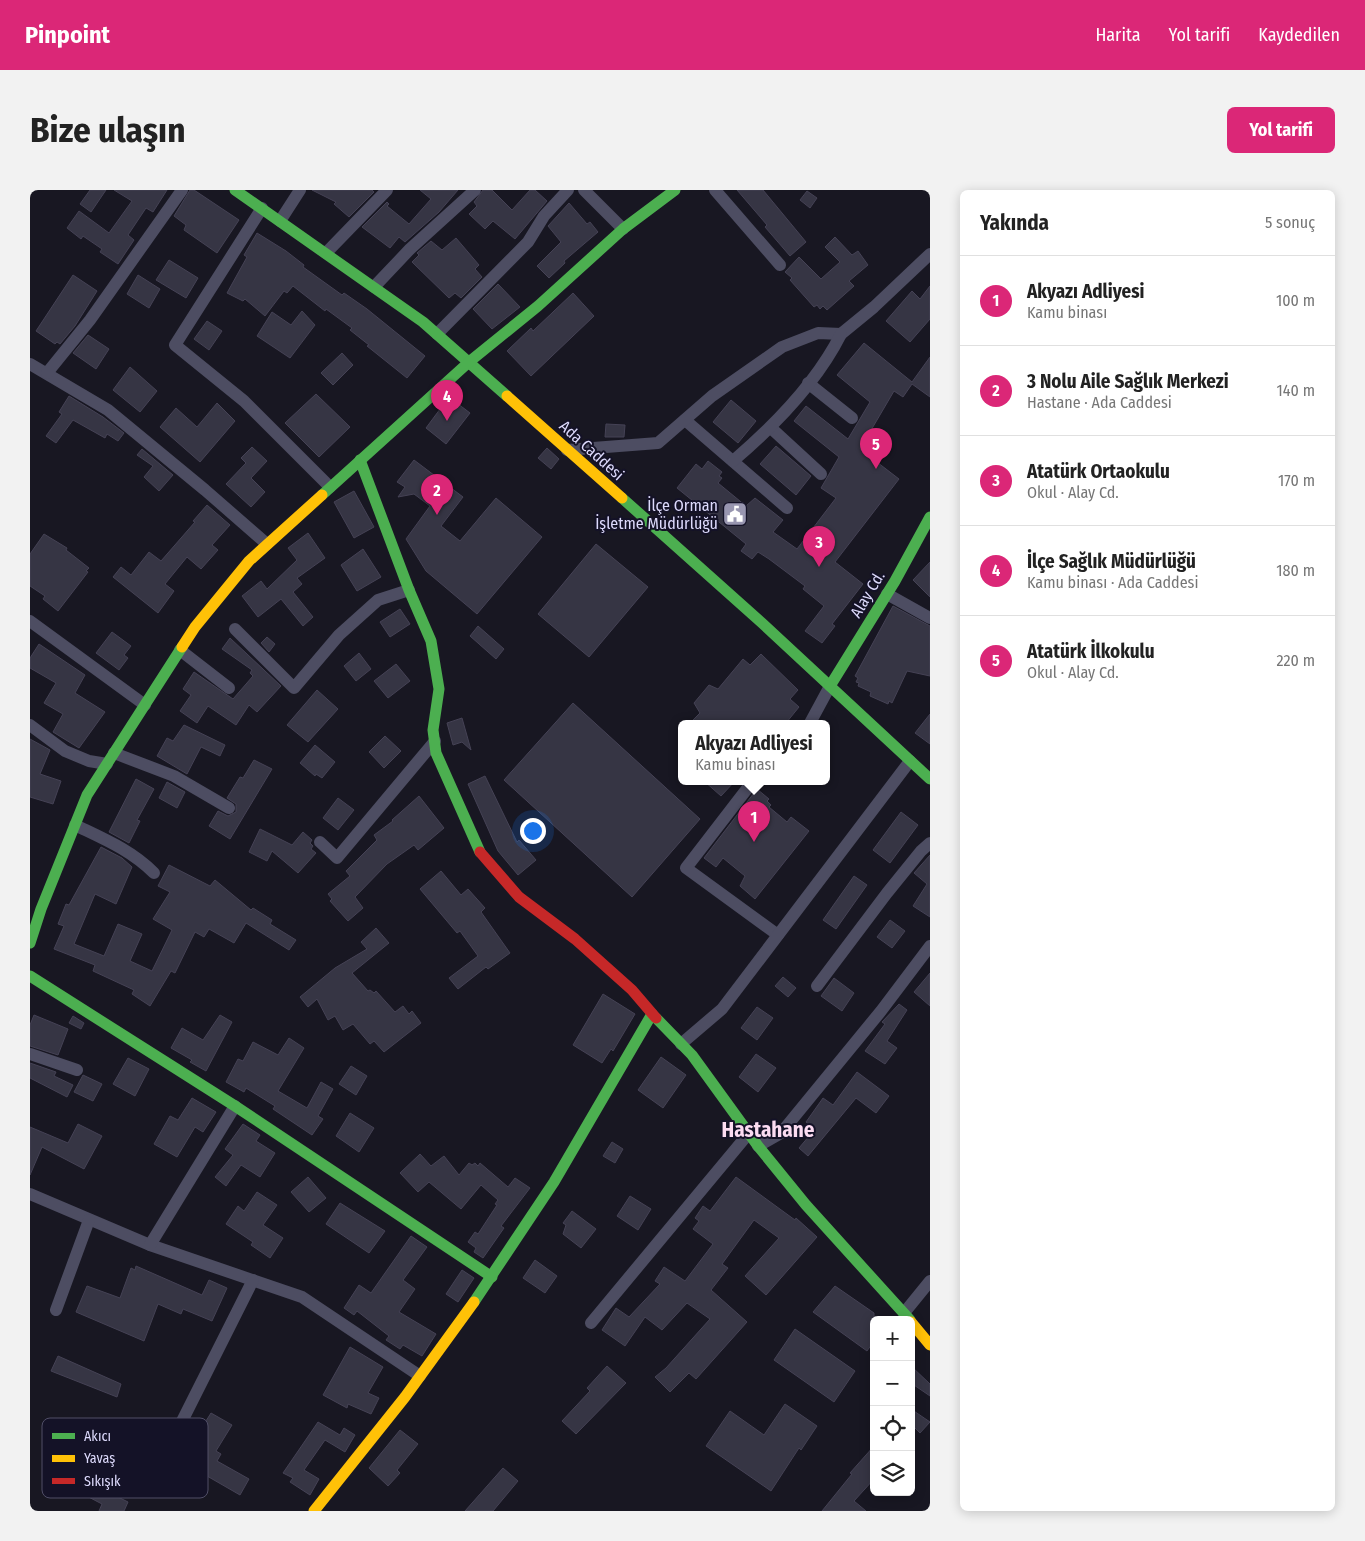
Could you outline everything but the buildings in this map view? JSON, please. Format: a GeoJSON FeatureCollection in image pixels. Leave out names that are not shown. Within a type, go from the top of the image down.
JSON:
{"type":"FeatureCollection","features":[{"type":"Feature","properties":{"kind":"street"},"geometry":{"type":"LineString","coordinates":[[47,373],[90,320],[182,190]]}},
{"type":"Feature","properties":{"kind":"street","name":"Ada Caddesi"},"geometry":{"type":"LineString","coordinates":[[236,190],[374,287],[436,334],[469,362],[830,686],[930,779]]}},
{"type":"Feature","properties":{"kind":"street"},"geometry":{"type":"LineString","coordinates":[[280,221],[300,190]]}},
{"type":"Feature","properties":{"kind":"street"},"geometry":{"type":"LineString","coordinates":[[326,253],[387,190]]}},
{"type":"Feature","properties":{"kind":"street"},"geometry":{"type":"LineString","coordinates":[[374,287],[410,249],[475,190]]}},
{"type":"Feature","properties":{"kind":"street"},"geometry":{"type":"LineString","coordinates":[[436,334],[528,242],[544,216],[568,190]]}},
{"type":"Feature","properties":{"kind":"street"},"geometry":{"type":"LineString","coordinates":[[584,190],[623,229]]}},
{"type":"Feature","properties":{"kind":"street"},"geometry":{"type":"LineString","coordinates":[[30,943],[33,923],[87,795],[195,627],[249,561],[469,362],[538,306],[623,229],[675,190]]}},
{"type":"Feature","properties":{"kind":"street"},"geometry":{"type":"LineString","coordinates":[[715,190],[780,265]]}},
{"type":"Feature","properties":{"kind":"street"},"geometry":{"type":"LineString","coordinates":[[262,208],[176,345],[244,401],[330,487]]}},
{"type":"Feature","properties":{"kind":"street"},"geometry":{"type":"LineString","coordinates":[[732,461],[771,428],[831,353],[841,334],[874,307],[930,254]]}},
{"type":"Feature","properties":{"kind":"street"},"geometry":{"type":"LineString","coordinates":[[567,450],[658,443],[712,396],[782,347],[818,333],[841,334]]}},
{"type":"Feature","properties":{"kind":"street"},"geometry":{"type":"LineString","coordinates":[[30,364],[108,410],[268,544]]}},
{"type":"Feature","properties":{"kind":"street"},"geometry":{"type":"LineString","coordinates":[[808,383],[852,418]]}},
{"type":"Feature","properties":{"kind":"street"},"geometry":{"type":"LineString","coordinates":[[684,420],[787,508]]}},
{"type":"Feature","properties":{"kind":"street"},"geometry":{"type":"LineString","coordinates":[[771,428],[821,474]]}},
{"type":"Feature","properties":{"kind":"street"},"geometry":{"type":"LineString","coordinates":[[360,460],[408,590],[431,641],[439,689],[432,730],[436,753],[480,851],[519,897],[575,939],[632,990],[652,1014],[692,1055],[758,1146],[806,1205],[906,1316]]}},
{"type":"Feature","properties":{"kind":"street","name":"Alay Cd."},"geometry":{"type":"LineString","coordinates":[[830,686],[887,594],[930,518]]}},
{"type":"Feature","properties":{"kind":"street"},"geometry":{"type":"LineString","coordinates":[[235,629],[294,688],[339,635],[378,600],[408,590]]}},
{"type":"Feature","properties":{"kind":"street"},"geometry":{"type":"LineString","coordinates":[[887,594],[930,618]]}},
{"type":"Feature","properties":{"kind":"street"},"geometry":{"type":"LineString","coordinates":[[30,620],[145,705]]}},
{"type":"Feature","properties":{"kind":"street"},"geometry":{"type":"LineString","coordinates":[[180,650],[229,688]]}},
{"type":"Feature","properties":{"kind":"street"},"geometry":{"type":"LineString","coordinates":[[812,720],[830,686]]}},
{"type":"Feature","properties":{"kind":"street"},"geometry":{"type":"LineString","coordinates":[[30,725],[65,751],[89,761],[110,759],[174,776],[228,808]]}},
{"type":"Feature","properties":{"kind":"street"},"geometry":{"type":"LineString","coordinates":[[320,842],[336,858],[434,741]]}},
{"type":"Feature","properties":{"kind":"street"},"geometry":{"type":"LineString","coordinates":[[681,1044],[722,1009],[910,761]]}},
{"type":"Feature","properties":{"kind":"street"},"geometry":{"type":"LineString","coordinates":[[750,785],[686,868],[778,935]]}},
{"type":"Feature","properties":{"kind":"street"},"geometry":{"type":"LineString","coordinates":[[75,825],[121,846],[154,873]]}},
{"type":"Feature","properties":{"kind":"street"},"geometry":{"type":"LineString","coordinates":[[817,986],[887,893],[921,851],[930,843]]}},
{"type":"Feature","properties":{"kind":"street"},"geometry":{"type":"LineString","coordinates":[[758,1146],[780,1133],[787,1126],[875,1018],[930,946]]}},
{"type":"Feature","properties":{"kind":"street"},"geometry":{"type":"LineString","coordinates":[[30,976],[235,1106],[492,1276]]}},
{"type":"Feature","properties":{"kind":"street"},"geometry":{"type":"LineString","coordinates":[[321,1509],[492,1276],[554,1182],[652,1014]]}},
{"type":"Feature","properties":{"kind":"street"},"geometry":{"type":"LineString","coordinates":[[30,1054],[77,1070]]}},
{"type":"Feature","properties":{"kind":"street"},"geometry":{"type":"LineString","coordinates":[[150,1245],[235,1106]]}},
{"type":"Feature","properties":{"kind":"street"},"geometry":{"type":"LineString","coordinates":[[590,1323],[749,1133]]}},
{"type":"Feature","properties":{"kind":"street"},"geometry":{"type":"LineString","coordinates":[[30,1194],[150,1245],[302,1297],[420,1376]]}},
{"type":"Feature","properties":{"kind":"street"},"geometry":{"type":"LineString","coordinates":[[56,1310],[89,1220]]}},
{"type":"Feature","properties":{"kind":"street"},"geometry":{"type":"LineString","coordinates":[[184,1418],[253,1280]]}},
{"type":"Feature","properties":{"kind":"street"},"geometry":{"type":"LineString","coordinates":[[909,1316],[930,1281]]}},
{"type":"Feature","properties":{"kind":"street"},"geometry":{"type":"LineString","coordinates":[[915,1327],[930,1345]]}},
{"type":"Feature","properties":{"kind":"traffic: fast"},"geometry":{"type":"LineString","coordinates":[[235,190],[423,322],[507,396]]}},
{"type":"Feature","properties":{"kind":"traffic: fast"},"geometry":{"type":"LineString","coordinates":[[322,495],[469,362],[538,306],[623,229],[675,190]]}},
{"type":"Feature","properties":{"kind":"traffic: fast"},"geometry":{"type":"LineString","coordinates":[[360,460],[409,590],[431,641],[439,689],[433,730],[436,753],[480,852]]}},
{"type":"Feature","properties":{"kind":"traffic: fast"},"geometry":{"type":"LineString","coordinates":[[622,498],[762,623],[930,779]]}},
{"type":"Feature","properties":{"kind":"traffic: fast"},"geometry":{"type":"LineString","coordinates":[[830,686],[895,581],[930,517]]}},
{"type":"Feature","properties":{"kind":"traffic: fast"},"geometry":{"type":"LineString","coordinates":[[30,943],[41,909],[87,795],[182,647]]}},
{"type":"Feature","properties":{"kind":"traffic: fast"},"geometry":{"type":"LineString","coordinates":[[30,976],[235,1106],[492,1277]]}},
{"type":"Feature","properties":{"kind":"traffic: fast"},"geometry":{"type":"LineString","coordinates":[[474,1302],[554,1182],[652,1014]]}},
{"type":"Feature","properties":{"kind":"traffic: fast"},"geometry":{"type":"LineString","coordinates":[[656,1018],[692,1055],[758,1146],[806,1205],[906,1316]]}},
{"type":"Feature","properties":{"kind":"traffic: slow"},"geometry":{"type":"LineString","coordinates":[[507,396],[622,498]]}},
{"type":"Feature","properties":{"kind":"traffic: slow"},"geometry":{"type":"LineString","coordinates":[[182,647],[195,627],[249,561],[322,495]]}},
{"type":"Feature","properties":{"kind":"traffic: slow"},"geometry":{"type":"LineString","coordinates":[[314,1511],[405,1397],[474,1302]]}},
{"type":"Feature","properties":{"kind":"traffic: slow"},"geometry":{"type":"LineString","coordinates":[[915,1327],[930,1345]]}},
{"type":"Feature","properties":{"kind":"traffic: jam"},"geometry":{"type":"LineString","coordinates":[[480,852],[519,897],[575,939],[632,990],[656,1018]]}},
{"type":"Feature","properties":{"kind":"place","name":"İlçe Sağlık Müdürlüğü"},"geometry":{"type":"Point","coordinates":[447,421]}},
{"type":"Feature","properties":{"kind":"place","name":"Atatürk İlkokulu"},"geometry":{"type":"Point","coordinates":[876,469]}},
{"type":"Feature","properties":{"kind":"place","name":"İlçe Orman İşletme Müdürlüğü"},"geometry":{"type":"Point","coordinates":[735,514]}},
{"type":"Feature","properties":{"kind":"place","name":"3 Nolu Aile Sağlık Merkezi"},"geometry":{"type":"Point","coordinates":[437,515]}},
{"type":"Feature","properties":{"kind":"place","name":"Atatürk Ortaokulu"},"geometry":{"type":"Point","coordinates":[819,567]}},
{"type":"Feature","properties":{"kind":"place","name":"Akyazı Adliyesi"},"geometry":{"type":"Point","coordinates":[754,842]}},
{"type":"Feature","properties":{"kind":"district","name":"Hastahane"},"geometry":{"type":"Point","coordinates":[768,1130]}}]}
